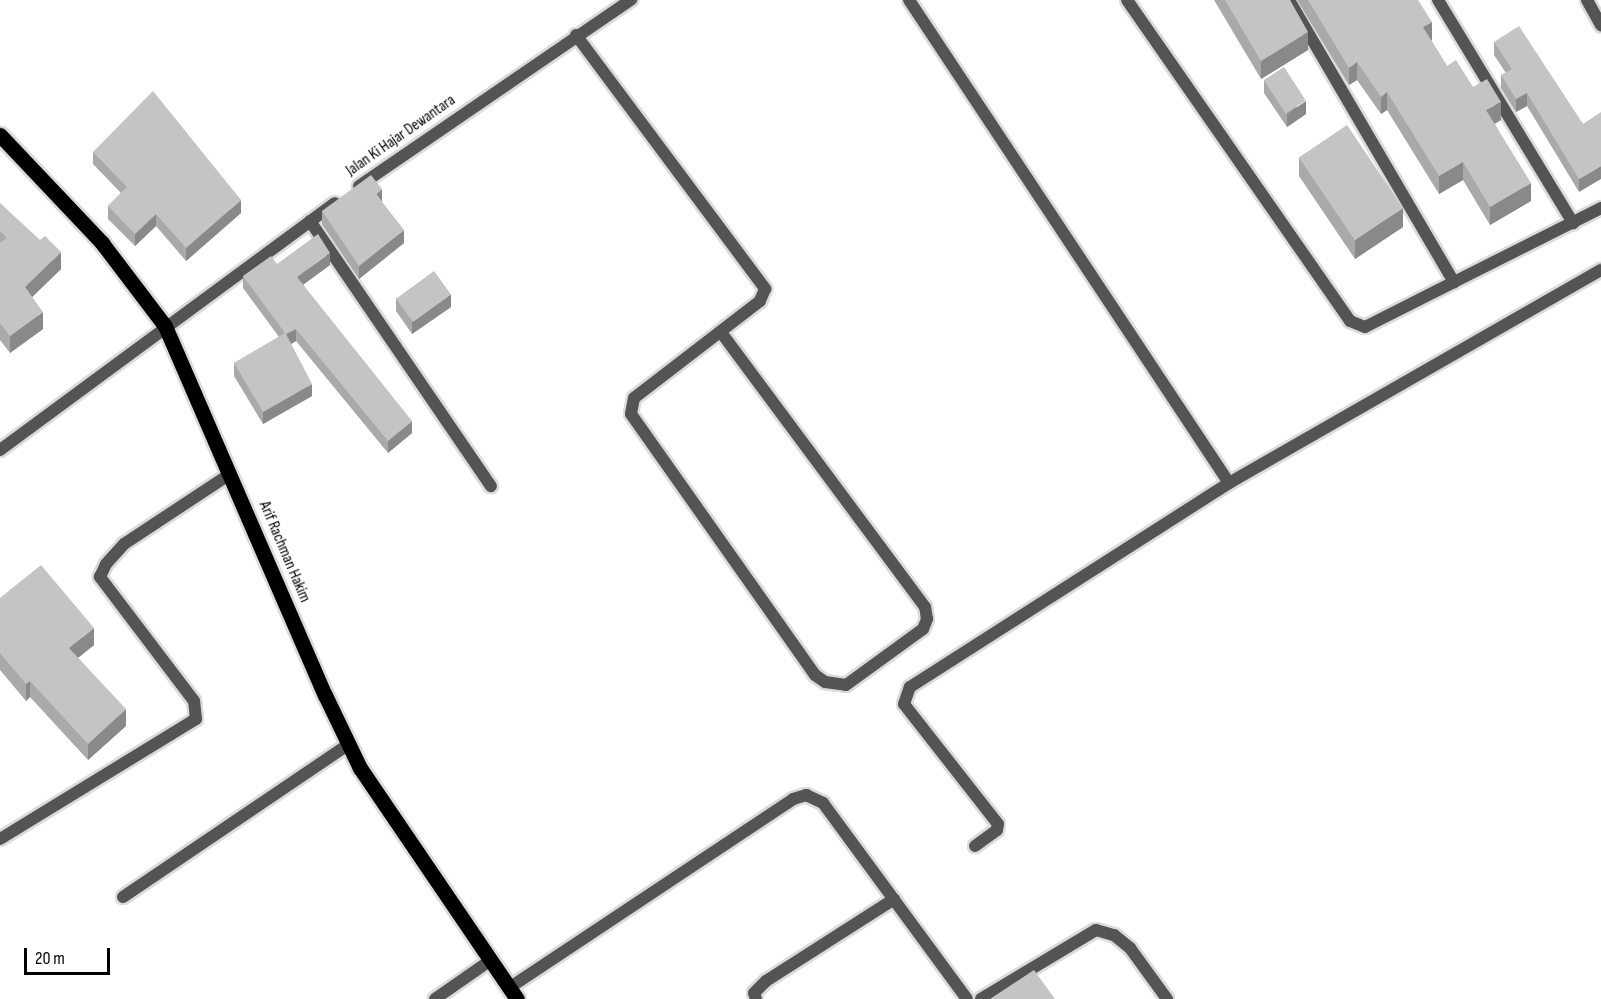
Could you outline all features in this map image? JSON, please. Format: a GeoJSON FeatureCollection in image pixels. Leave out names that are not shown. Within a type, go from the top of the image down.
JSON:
{"type":"FeatureCollection","features":[{"type":"Feature","properties":{"kind":"main road","name":"Arif Rachman Hakim"},"geometry":{"type":"LineString","coordinates":[[0,135],[102,243],[165,326],[360,768],[513,993]]}},
{"type":"Feature","properties":{"kind":"street","name":"Jalan Ki Hajar Dewantara"},"geometry":{"type":"LineString","coordinates":[[0,450],[310,221],[576,34],[632,0]]}},
{"type":"Feature","properties":{"kind":"street"},"geometry":{"type":"LineString","coordinates":[[909,0],[1229,483]]}},
{"type":"Feature","properties":{"kind":"street"},"geometry":{"type":"LineString","coordinates":[[1127,0],[1350,321],[1365,327],[1601,208]]}},
{"type":"Feature","properties":{"kind":"street"},"geometry":{"type":"LineString","coordinates":[[1289,0],[1454,282]]}},
{"type":"Feature","properties":{"kind":"street"},"geometry":{"type":"LineString","coordinates":[[1438,0],[1572,223]]}},
{"type":"Feature","properties":{"kind":"street"},"geometry":{"type":"LineString","coordinates":[[1587,0],[1601,25]]}},
{"type":"Feature","properties":{"kind":"street"},"geometry":{"type":"LineString","coordinates":[[576,34],[765,290],[763,298],[634,398],[631,414],[815,675],[825,682],[846,685],[923,630],[927,619],[925,607],[721,332]]}},
{"type":"Feature","properties":{"kind":"street"},"geometry":{"type":"LineString","coordinates":[[310,221],[491,486]]}},
{"type":"Feature","properties":{"kind":"street"},"geometry":{"type":"LineString","coordinates":[[975,846],[997,831],[998,824],[904,704],[906,691],[1229,483],[1601,270]]}},
{"type":"Feature","properties":{"kind":"street"},"geometry":{"type":"LineString","coordinates":[[0,839],[196,719],[194,701],[100,577],[106,564],[124,544],[230,474]]}},
{"type":"Feature","properties":{"kind":"street"},"geometry":{"type":"LineString","coordinates":[[123,897],[349,744]]}},
{"type":"Feature","properties":{"kind":"street"},"geometry":{"type":"LineString","coordinates":[[513,993],[797,796],[806,795],[823,803],[967,999]]}},
{"type":"Feature","properties":{"kind":"street"},"geometry":{"type":"LineString","coordinates":[[756,999],[754,993],[766,981],[894,899]]}},
{"type":"Feature","properties":{"kind":"street"},"geometry":{"type":"LineString","coordinates":[[981,999],[1096,930],[1114,934],[1130,948],[1167,999]]}},
{"type":"Feature","properties":{"kind":"street"},"geometry":{"type":"LineString","coordinates":[[435,999],[491,960]]}},
{"type":"Feature","properties":{"kind":"building"},"geometry":{"type":"Polygon","coordinates":[[[1225,0],[1290,0],[1308,32],[1261,61],[1225,0]]]}},
{"type":"Feature","properties":{"kind":"building"},"geometry":{"type":"Polygon","coordinates":[[[1308,0],[1418,0],[1432,22],[1423,27],[1447,66],[1456,60],[1473,87],[1487,79],[1501,102],[1486,110],[1531,183],[1490,207],[1463,162],[1439,176],[1387,92],[1381,97],[1357,62],[1349,68],[1308,0]]]}},
{"type":"Feature","properties":{"kind":"building"},"geometry":{"type":"Polygon","coordinates":[[[1519,26],[1583,124],[1601,112],[1601,166],[1579,179],[1527,93],[1516,99],[1501,75],[1512,69],[1494,42],[1519,26]]]}},
{"type":"Feature","properties":{"kind":"building"},"geometry":{"type":"Polygon","coordinates":[[[1284,67],[1306,101],[1286,114],[1264,80],[1284,67]]]}},
{"type":"Feature","properties":{"kind":"building"},"geometry":{"type":"Polygon","coordinates":[[[153,91],[241,200],[186,248],[156,214],[135,234],[108,206],[127,187],[93,152],[153,91]]]}},
{"type":"Feature","properties":{"kind":"building"},"geometry":{"type":"Polygon","coordinates":[[[1347,125],[1403,208],[1355,240],[1299,157],[1347,125]]]}},
{"type":"Feature","properties":{"kind":"building"},"geometry":{"type":"Polygon","coordinates":[[[371,175],[382,189],[376,194],[404,230],[359,266],[322,211],[371,175]]]}},
{"type":"Feature","properties":{"kind":"building"},"geometry":{"type":"Polygon","coordinates":[[[0,203],[40,240],[45,236],[61,252],[25,287],[43,312],[10,336],[0,323],[0,243],[7,238],[0,231],[0,203]]]}},
{"type":"Feature","properties":{"kind":"building"},"geometry":{"type":"Polygon","coordinates":[[[318,234],[330,253],[297,277],[412,421],[388,441],[296,329],[286,334],[312,384],[263,412],[234,363],[285,333],[243,276],[271,256],[277,264],[318,234]]]}},
{"type":"Feature","properties":{"kind":"building"},"geometry":{"type":"Polygon","coordinates":[[[434,271],[451,294],[413,322],[396,299],[434,271]]]}},
{"type":"Feature","properties":{"kind":"building"},"geometry":{"type":"Polygon","coordinates":[[[41,565],[94,628],[69,648],[126,709],[88,744],[30,681],[26,684],[0,653],[0,598],[41,565]]]}},
{"type":"Feature","properties":{"kind":"building"},"geometry":{"type":"Polygon","coordinates":[[[1034,970],[1055,999],[990,999],[1034,970]]]}}]}
